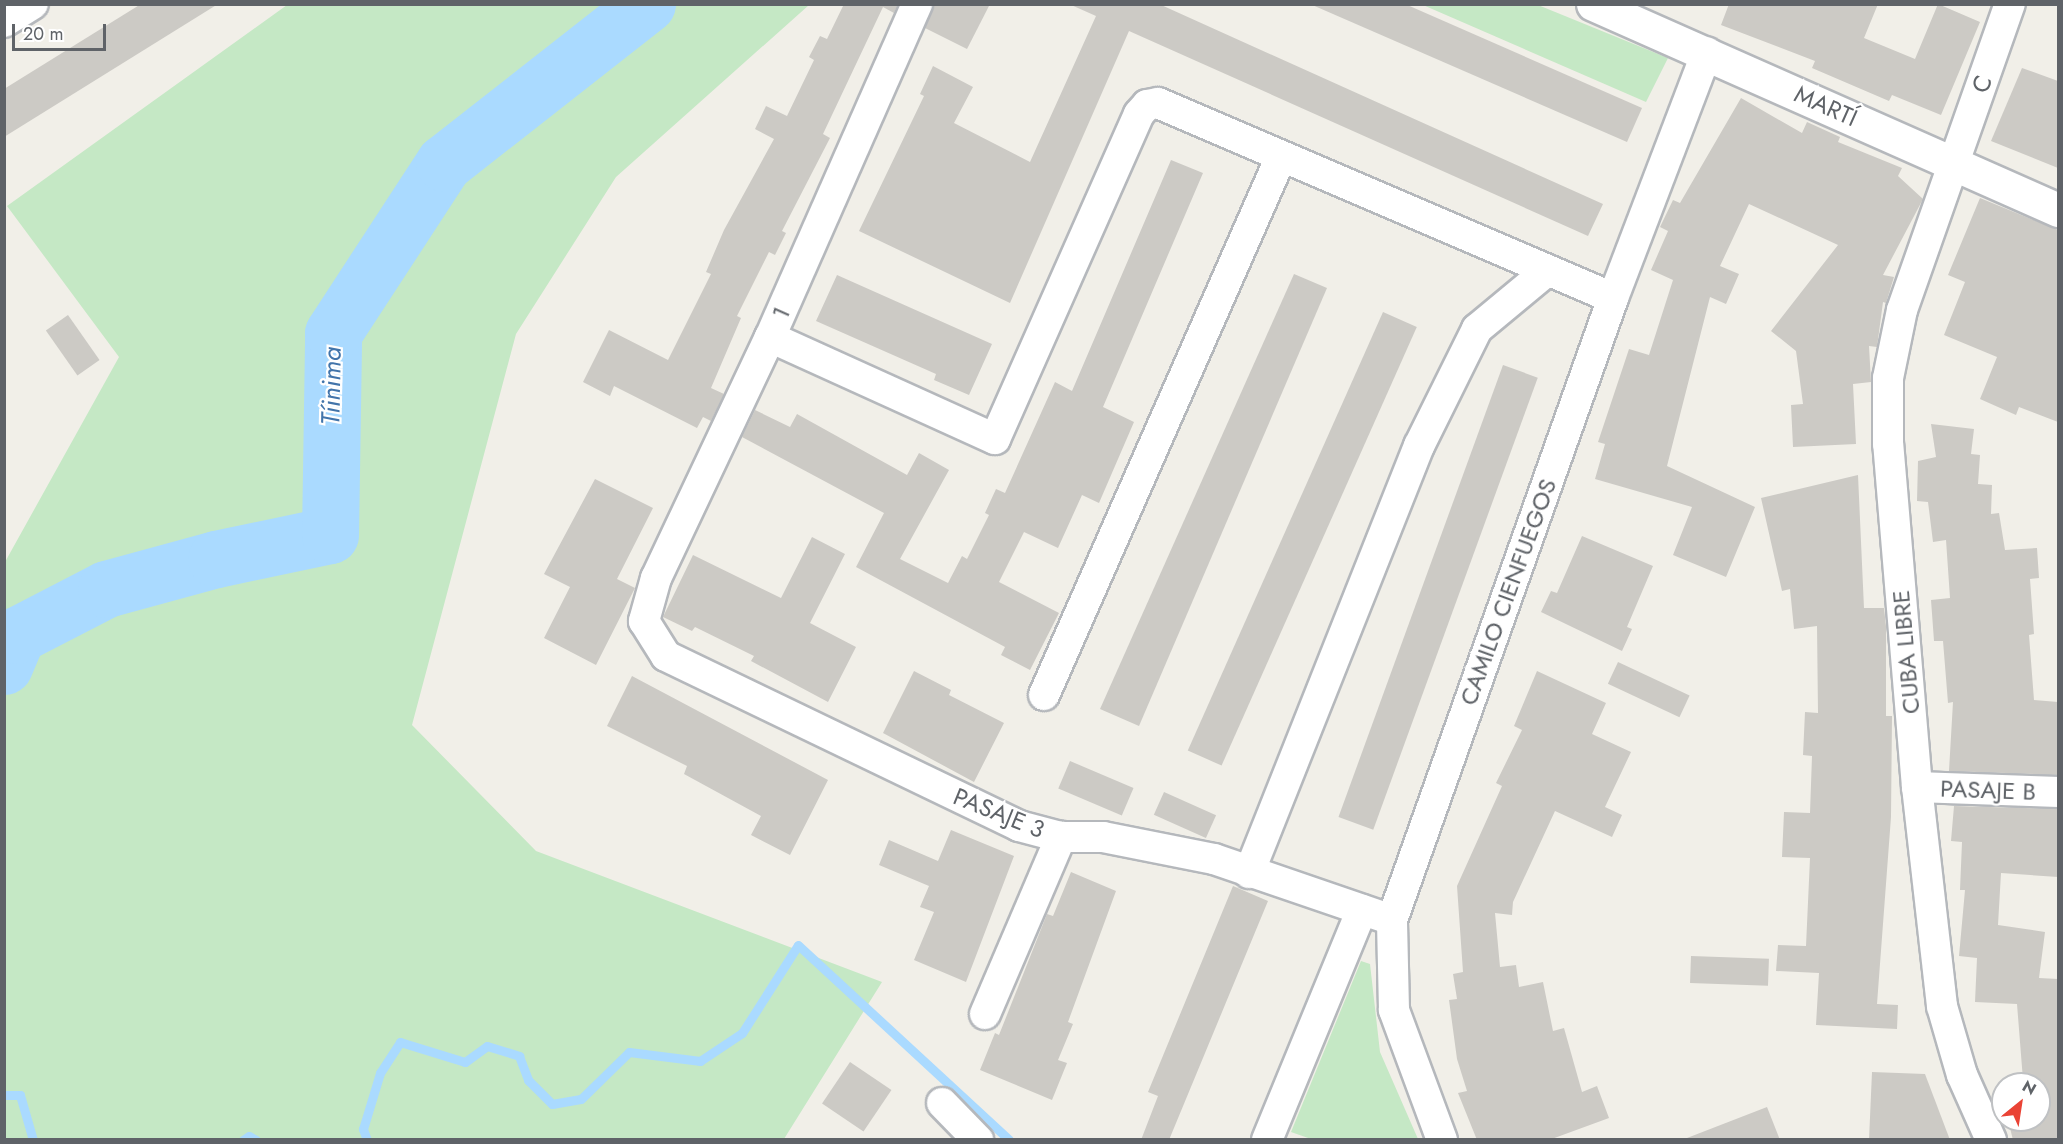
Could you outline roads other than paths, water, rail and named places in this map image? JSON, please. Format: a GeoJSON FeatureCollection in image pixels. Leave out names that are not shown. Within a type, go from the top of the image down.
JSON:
{"type":"FeatureCollection","features":[{"type":"Feature","properties":{"kind":"street"},"geometry":{"type":"LineString","coordinates":[[4,22],[33,4]]}},
{"type":"Feature","properties":{"kind":"street","name":"1"},"geometry":{"type":"LineString","coordinates":[[644,621],[656,578],[770,337],[917,4]]}},
{"type":"Feature","properties":{"kind":"street","name":"MARTÍ"},"geometry":{"type":"LineString","coordinates":[[1593,4],[1707,52],[2058,210]]}},
{"type":"Feature","properties":{"kind":"street","name":"C"},"geometry":{"type":"LineString","coordinates":[[1954,164],[2010,4]]}},
{"type":"Feature","properties":{"kind":"street","name":"CAMILO CIENFUEGOS"},"geometry":{"type":"LineString","coordinates":[[1442,1140],[1394,1010],[1392,920],[1613,298],[1707,52]]}},
{"type":"Feature","properties":{"kind":"street"},"geometry":{"type":"LineString","coordinates":[[770,337],[995,440],[1139,114],[1147,105],[1158,103],[1613,298]]}},
{"type":"Feature","properties":{"kind":"street"},"geometry":{"type":"LineString","coordinates":[[1044,695],[1281,157]]}},
{"type":"Feature","properties":{"kind":"street","name":"CUBA LIBRE"},"geometry":{"type":"LineString","coordinates":[[1954,164],[1902,310],[1888,378],[1888,444],[1917,788],[1942,1006],[1962,1075],[1991,1140]]}},
{"type":"Feature","properties":{"kind":"street"},"geometry":{"type":"LineString","coordinates":[[1248,873],[1419,446],[1472,339],[1477,329],[1548,270]]}},
{"type":"Feature","properties":{"kind":"street","name":"PASAJE 3"},"geometry":{"type":"LineString","coordinates":[[644,621],[666,656],[1019,826],[1061,837],[1103,837],[1214,859],[1248,873],[1392,920]]}},
{"type":"Feature","properties":{"kind":"street","name":"PASAJE B"},"geometry":{"type":"LineString","coordinates":[[1917,788],[2058,792]]}},
{"type":"Feature","properties":{"kind":"street"},"geometry":{"type":"LineString","coordinates":[[985,1014],[1061,837]]}},
{"type":"Feature","properties":{"kind":"street"},"geometry":{"type":"LineString","coordinates":[[1267,1140],[1362,910]]}},
{"type":"Feature","properties":{"kind":"street"},"geometry":{"type":"LineString","coordinates":[[942,1103],[978,1140]]}},
{"type":"Feature","properties":{"kind":"waterway","name":"Tíinima"},"geometry":{"type":"LineString","coordinates":[[4,666],[17,635],[106,589],[216,559],[330,535],[333,333],[444,163],[647,4]]}},
{"type":"Feature","properties":{"kind":"waterway"},"geometry":{"type":"LineString","coordinates":[[367,1140],[363,1129],[380,1073],[400,1042],[465,1062],[487,1046],[519,1056],[528,1080],[552,1104],[581,1099],[629,1052],[700,1061],[742,1033],[798,945],[1009,1140]]}},
{"type":"Feature","properties":{"kind":"waterway"},"geometry":{"type":"LineString","coordinates":[[4,1095],[20,1095],[33,1140]]}},
{"type":"Feature","properties":{"kind":"waterway"},"geometry":{"type":"LineString","coordinates":[[243,1140],[249,1136],[256,1140]]}}]}
